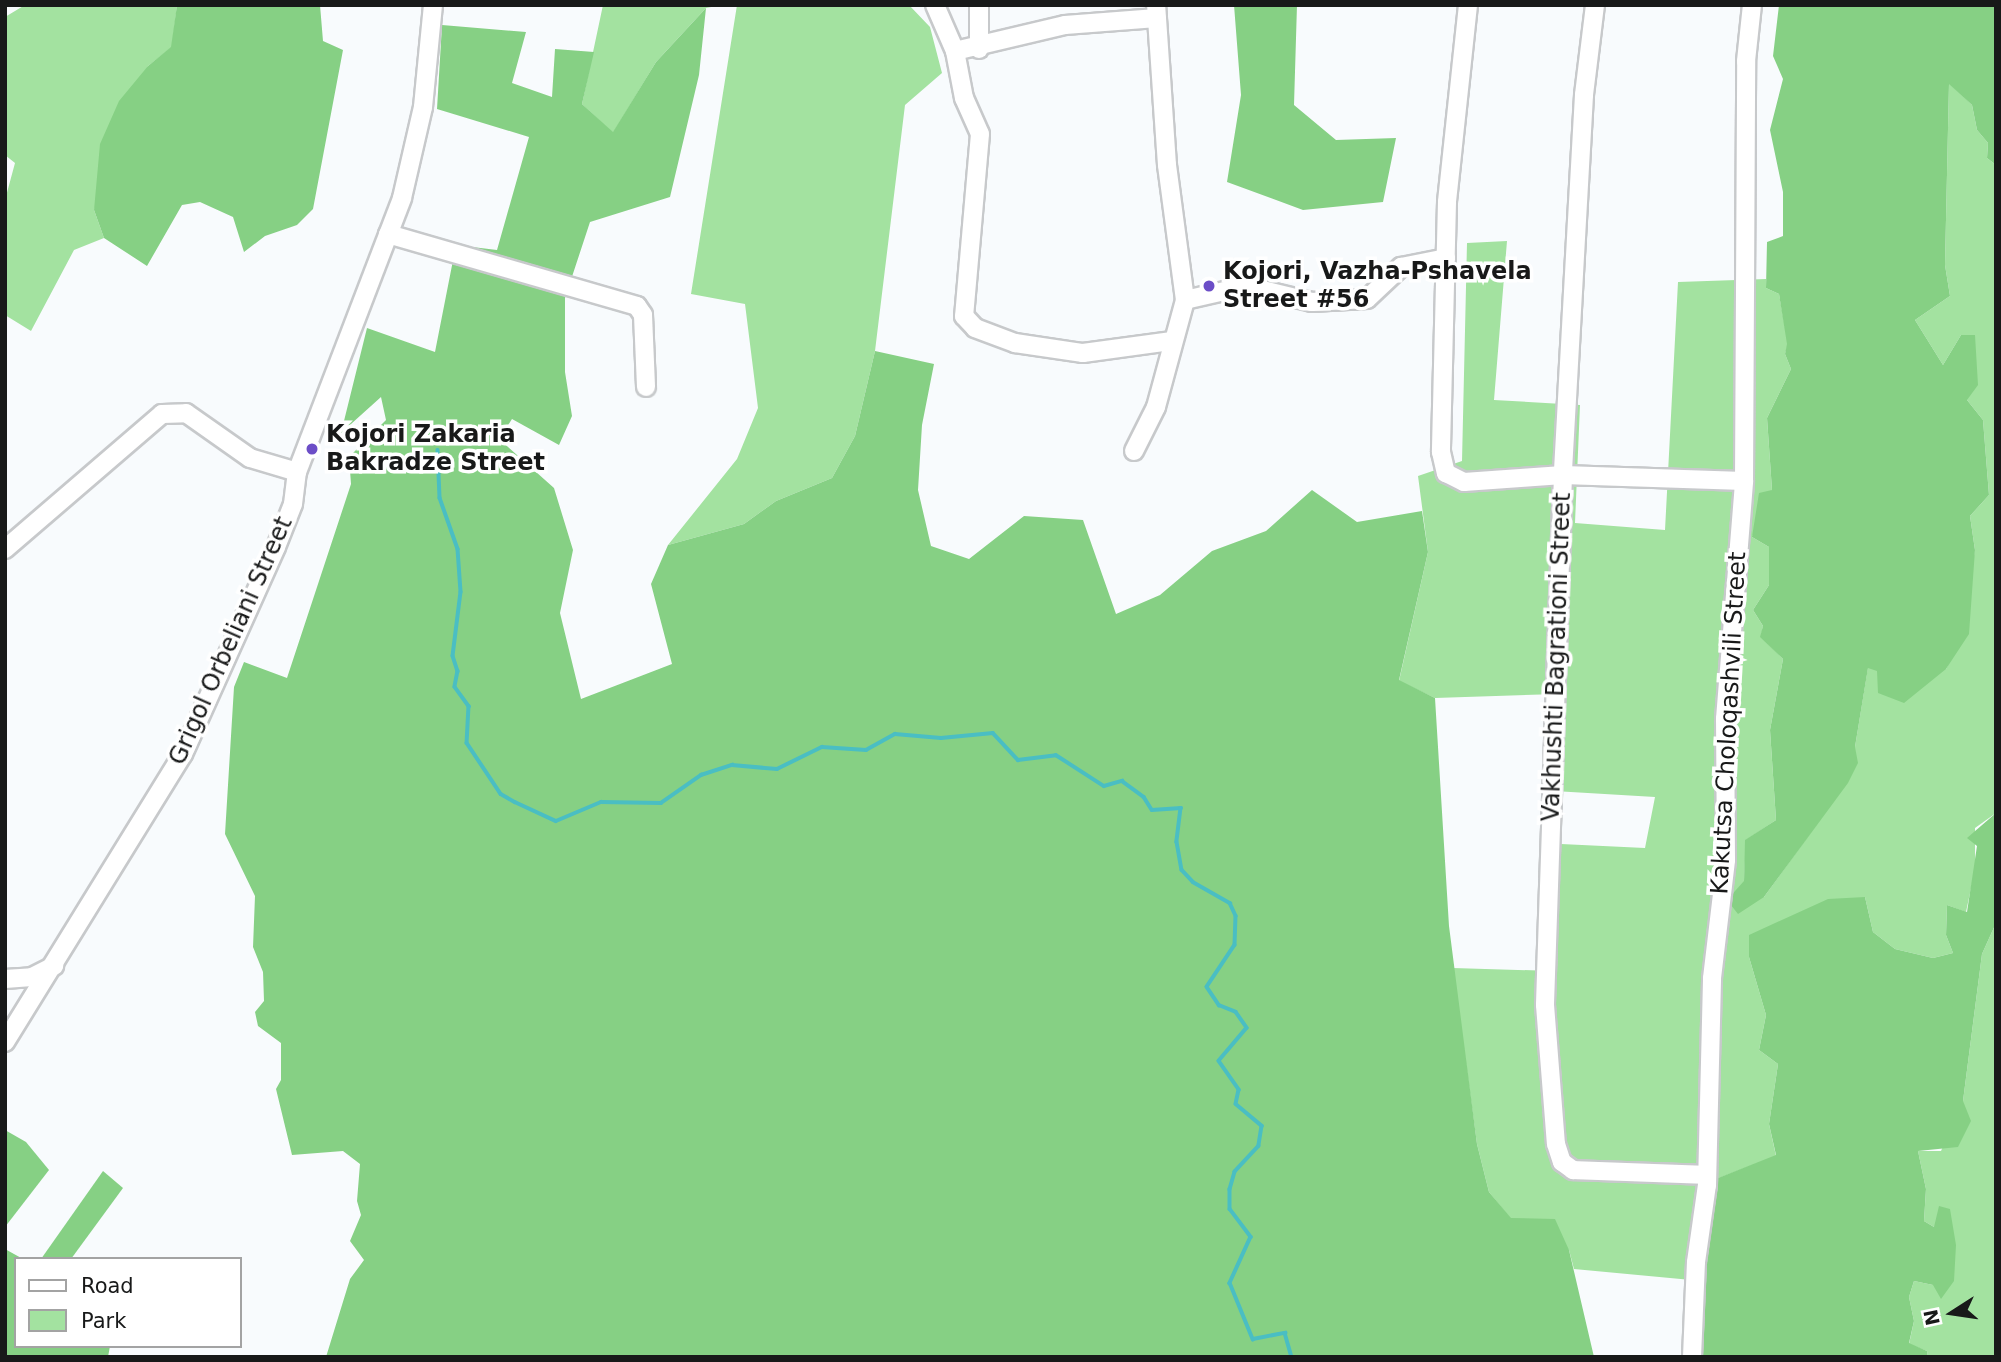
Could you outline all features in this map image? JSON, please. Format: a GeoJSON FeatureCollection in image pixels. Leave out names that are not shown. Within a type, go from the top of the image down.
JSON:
{"type":"FeatureCollection","features":[{"type":"Feature","properties":{"kind":"street","name":"Grigol Orbeliani Street"},"geometry":{"type":"LineString","coordinates":[[5,1042],[183,754],[276,547],[293,504],[297,472],[402,198],[423,107],[433,5]]}},
{"type":"Feature","properties":{"kind":"street"},"geometry":{"type":"LineString","coordinates":[[935,5],[955,51],[964,98],[980,134],[964,316],[975,328],[1015,343],[1083,353],[1172,341]]}},
{"type":"Feature","properties":{"kind":"street"},"geometry":{"type":"LineString","coordinates":[[979,5],[979,49]]}},
{"type":"Feature","properties":{"kind":"street"},"geometry":{"type":"LineString","coordinates":[[1468,5],[1446,258],[1441,452],[1446,473],[1464,482],[1563,475],[1744,481]]}},
{"type":"Feature","properties":{"kind":"street","name":"Vakhushti Bagrationi Street"},"geometry":{"type":"LineString","coordinates":[[1595,5],[1584,95],[1563,475],[1545,1005],[1556,1144],[1562,1162],[1573,1170],[1707,1175]]}},
{"type":"Feature","properties":{"kind":"street","name":"Kakutsa Choloqashvili Street"},"geometry":{"type":"LineString","coordinates":[[1692,1357],[1707,1175],[1712,978],[1726,860],[1725,719],[1744,481],[1746,61],[1752,5]]}},
{"type":"Feature","properties":{"kind":"street"},"geometry":{"type":"LineString","coordinates":[[955,51],[979,49],[1065,25],[1156,12],[1167,165],[1185,300],[1156,407],[1133,451]]}},
{"type":"Feature","properties":{"kind":"street"},"geometry":{"type":"LineString","coordinates":[[388,234],[637,306],[643,315],[646,387]]}},
{"type":"Feature","properties":{"kind":"street"},"geometry":{"type":"LineString","coordinates":[[1185,300],[1246,286],[1312,302],[1367,299],[1401,267],[1446,258]]}},
{"type":"Feature","properties":{"kind":"street"},"geometry":{"type":"LineString","coordinates":[[5,549],[162,414],[186,413],[250,458],[297,472]]}},
{"type":"Feature","properties":{"kind":"street"},"geometry":{"type":"LineString","coordinates":[[5,979],[32,977],[54,966]]}},
{"type":"Feature","properties":{"kind":"green space"},"geometry":{"type":"Polygon","coordinates":[[[25,5],[177,5],[172,47],[148,66],[94,210],[104,238],[74,250],[31,331],[5,315],[5,200],[15,163],[5,155],[5,17],[25,5]]]}},
{"type":"Feature","properties":{"kind":"green space"},"geometry":{"type":"Polygon","coordinates":[[[177,5],[320,5],[323,41],[343,50],[313,209],[297,225],[265,236],[244,252],[233,217],[200,202],[182,205],[147,266],[104,238],[94,210],[100,144],[119,101],[148,66],[171,47],[177,5]]]}},
{"type":"Feature","properties":{"kind":"green space"},"geometry":{"type":"Polygon","coordinates":[[[603,5],[722,5],[706,8],[656,62],[613,133],[582,104],[603,5]]]}},
{"type":"Feature","properties":{"kind":"green space"},"geometry":{"type":"Polygon","coordinates":[[[737,5],[909,5],[930,27],[942,73],[905,105],[875,351],[855,436],[832,478],[776,501],[744,524],[668,545],[737,459],[758,408],[745,304],[691,294],[737,5]]]}},
{"type":"Feature","properties":{"kind":"green space"},"geometry":{"type":"Polygon","coordinates":[[[1234,5],[1297,5],[1294,105],[1336,140],[1396,138],[1383,202],[1303,210],[1227,182],[1241,95],[1234,5]]]}},
{"type":"Feature","properties":{"kind":"green space"},"geometry":{"type":"Polygon","coordinates":[[[1779,5],[1996,5],[1996,165],[1987,158],[1988,143],[1977,130],[1972,105],[1949,84],[1945,265],[1950,296],[1915,320],[1943,365],[1961,335],[1975,335],[1978,385],[1967,400],[1983,420],[1989,495],[1970,516],[1975,550],[1969,634],[1946,669],[1904,703],[1878,693],[1877,671],[1868,668],[1855,747],[1858,763],[1848,783],[1764,897],[1738,914],[1727,900],[1744,881],[1745,840],[1776,820],[1770,730],[1783,659],[1760,637],[1763,626],[1753,610],[1769,585],[1769,547],[1752,537],[1759,493],[1772,490],[1767,418],[1791,369],[1785,354],[1787,344],[1779,294],[1766,288],[1767,242],[1783,236],[1783,192],[1770,130],[1783,79],[1773,56],[1779,5]]]}},
{"type":"Feature","properties":{"kind":"green space"},"geometry":{"type":"Polygon","coordinates":[[[706,8],[699,75],[670,197],[590,222],[565,298],[565,372],[572,416],[559,445],[512,419],[499,439],[554,488],[573,550],[560,613],[581,699],[672,664],[651,584],[668,545],[744,524],[776,501],[832,478],[855,436],[875,351],[934,364],[922,425],[918,490],[931,546],[969,559],[1024,516],[1083,520],[1116,614],[1160,595],[1212,551],[1266,531],[1312,490],[1357,522],[1422,511],[1428,552],[1399,680],[1435,698],[1449,926],[1477,1144],[1489,1192],[1511,1218],[1555,1219],[1569,1250],[1594,1357],[326,1357],[350,1279],[364,1260],[350,1241],[361,1215],[357,1201],[360,1164],[343,1151],[292,1155],[276,1089],[281,1080],[281,1043],[258,1026],[255,1012],[264,1001],[263,972],[253,947],[255,896],[225,834],[234,687],[244,662],[287,678],[351,484],[349,457],[386,420],[381,397],[341,433],[367,328],[435,352],[456,245],[497,250],[529,137],[437,109],[442,25],[526,32],[512,83],[552,97],[555,49],[594,52],[582,104],[613,132],[656,62],[706,8]]]}},
{"type":"Feature","properties":{"kind":"green space"},"geometry":{"type":"Polygon","coordinates":[[[1949,83],[1972,105],[1977,130],[1988,143],[1987,158],[1996,165],[1996,813],[1975,828],[1975,869],[1966,912],[1947,905],[1946,935],[1953,953],[1933,958],[1895,949],[1873,932],[1865,897],[1749,957],[1766,1015],[1759,1050],[1778,1064],[1769,1124],[1776,1156],[1698,1186],[1708,1203],[1708,1250],[1702,1281],[1574,1269],[1569,1250],[1511,1219],[1489,1192],[1477,1144],[1453,968],[1554,971],[1561,844],[1645,848],[1655,797],[1554,791],[1558,694],[1435,698],[1399,681],[1428,552],[1418,476],[1462,461],[1467,243],[1507,241],[1494,400],[1580,405],[1575,523],[1665,530],[1678,282],[1766,279],[1766,288],[1779,294],[1788,344],[1785,354],[1791,369],[1767,418],[1772,490],[1752,537],[1769,547],[1769,585],[1753,610],[1763,626],[1761,637],[1783,659],[1770,730],[1776,820],[1746,840],[1744,881],[1764,897],[1822,817],[1855,747],[1868,667],[1946,669],[1959,643],[1975,550],[1970,516],[1989,495],[1983,420],[1967,400],[1975,336],[1961,335],[1943,365],[1915,320],[1950,296],[1945,265],[1949,83]]]}},
{"type":"Feature","properties":{"kind":"green space"},"geometry":{"type":"Polygon","coordinates":[[[1996,813],[1996,923],[1982,954],[1963,1101],[1971,1121],[1958,1147],[1918,1151],[1926,1189],[1924,1221],[1934,1227],[1939,1206],[1950,1209],[1956,1245],[1954,1281],[1941,1299],[1933,1285],[1914,1281],[1909,1297],[1914,1321],[1909,1343],[1927,1351],[1928,1357],[1703,1357],[1702,1281],[1708,1250],[1708,1204],[1698,1186],[1776,1155],[1769,1124],[1778,1064],[1759,1050],[1766,1015],[1749,957],[1749,935],[1828,899],[1865,897],[1873,932],[1895,949],[1933,958],[1953,953],[1946,935],[1947,905],[1967,912],[1977,846],[1967,838],[1996,813]]]}},
{"type":"Feature","properties":{"kind":"green space"},"geometry":{"type":"Polygon","coordinates":[[[1996,923],[1996,1357],[1928,1357],[1927,1351],[1909,1344],[1914,1321],[1909,1297],[1914,1281],[1933,1285],[1934,1227],[1924,1221],[1926,1189],[1918,1151],[1941,1151],[1963,1101],[1982,954],[1996,923]]]}},
{"type":"Feature","properties":{"kind":"green space"},"geometry":{"type":"Polygon","coordinates":[[[5,1130],[26,1142],[49,1170],[5,1227],[5,1130]]]}},
{"type":"Feature","properties":{"kind":"green space"},"geometry":{"type":"Polygon","coordinates":[[[103,1171],[123,1188],[72,1257],[42,1257],[103,1171]]]}},
{"type":"Feature","properties":{"kind":"green space"},"geometry":{"type":"Polygon","coordinates":[[[5,1249],[19,1257],[14,1257],[14,1348],[110,1348],[108,1357],[5,1357],[5,1249]]]}},
{"type":"Feature","properties":{"kind":"waterway"},"geometry":{"type":"LineString","coordinates":[[438,450],[440,498],[458,549],[461,592],[453,656],[458,671],[455,687],[469,706],[467,743],[501,794],[515,802],[556,821],[601,802],[661,803],[701,775],[732,765],[777,769],[822,747],[866,750],[895,734],[941,738],[993,733],[1018,760],[1056,755],[1104,786],[1122,781],[1144,797],[1152,810],[1181,808],[1177,842],[1182,870],[1193,882],[1230,903],[1236,916],[1235,945],[1207,987],[1219,1005],[1236,1012],[1247,1028],[1219,1061],[1239,1090],[1236,1104],[1262,1126],[1259,1146],[1235,1172],[1230,1189],[1230,1209],[1251,1237],[1230,1283],[1253,1339],[1285,1333],[1292,1357]]}},
{"type":"Feature","properties":{"kind":"place","name":"Kojori, Vazha-Pshavela Street #56"},"geometry":{"type":"Point","coordinates":[1209,286]}},
{"type":"Feature","properties":{"kind":"place","name":"Kojori Zakaria Bakradze Street"},"geometry":{"type":"Point","coordinates":[312,449]}}]}
